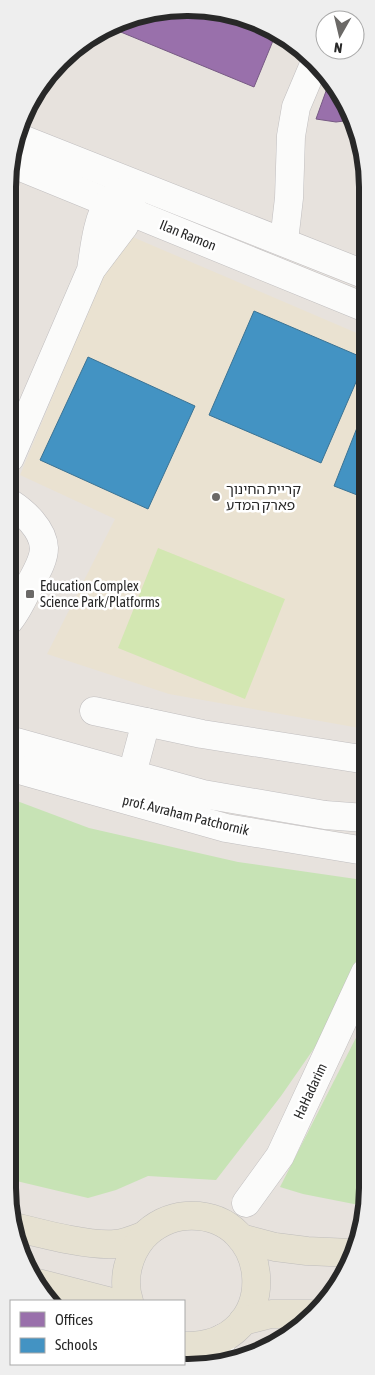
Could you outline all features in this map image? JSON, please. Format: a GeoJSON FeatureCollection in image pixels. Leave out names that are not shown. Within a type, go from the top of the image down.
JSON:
{"type":"FeatureCollection","features":[{"type":"Feature","properties":{"kind":"main road"},"geometry":{"type":"LineString","coordinates":[[129,1300],[126,1282],[127,1269],[136,1245],[145,1235],[155,1226],[168,1220],[195,1216],[209,1218],[222,1224],[241,1238],[248,1248],[256,1268],[257,1290],[250,1310],[227,1341]]}},
{"type":"Feature","properties":{"kind":"main road"},"geometry":{"type":"LineString","coordinates":[[21,1228],[89,1242],[114,1244],[145,1235]]}},
{"type":"Feature","properties":{"kind":"main road"},"geometry":{"type":"LineString","coordinates":[[241,1238],[275,1247],[346,1253]]}},
{"type":"Feature","properties":{"kind":"main road"},"geometry":{"type":"LineString","coordinates":[[48,1285],[104,1300]]}},
{"type":"Feature","properties":{"kind":"main road"},"geometry":{"type":"LineString","coordinates":[[185,1346],[227,1341],[272,1314],[302,1314]]}},
{"type":"Feature","properties":{"kind":"street"},"geometry":{"type":"LineString","coordinates":[[284,241],[290,198],[291,136],[294,117],[296,107],[311,70]]}},
{"type":"Feature","properties":{"kind":"street","name":"Ilan Ramon"},"geometry":{"type":"LineString","coordinates":[[23,139],[359,272]]}},
{"type":"Feature","properties":{"kind":"street","name":"Ilan Ramon"},"geometry":{"type":"LineString","coordinates":[[18,166],[359,305]]}},
{"type":"Feature","properties":{"kind":"street"},"geometry":{"type":"LineString","coordinates":[[16,444],[91,270],[98,231],[120,207],[131,183]]}},
{"type":"Feature","properties":{"kind":"street"},"geometry":{"type":"LineString","coordinates":[[16,507],[26,515],[39,532],[44,547],[42,560],[16,610]]}},
{"type":"Feature","properties":{"kind":"street"},"geometry":{"type":"LineString","coordinates":[[94,711],[202,734],[359,759]]}},
{"type":"Feature","properties":{"kind":"street"},"geometry":{"type":"LineString","coordinates":[[132,774],[146,722]]}},
{"type":"Feature","properties":{"kind":"street","name":"prof. Avraham Patchornik"},"geometry":{"type":"LineString","coordinates":[[16,742],[203,794],[325,815],[359,818]]}},
{"type":"Feature","properties":{"kind":"street","name":"prof. Avraham Patchornik"},"geometry":{"type":"LineString","coordinates":[[16,769],[226,828],[359,850]]}},
{"type":"Feature","properties":{"kind":"street","name":"HaHadarim"},"geometry":{"type":"LineString","coordinates":[[246,1203],[280,1156],[359,985]]}},
{"type":"Feature","properties":{"kind":"shaded area","name":"קריית החינוך פארק המדע"},"geometry":{"type":"Polygon","coordinates":[[[121,232],[359,334],[359,728],[169,694],[47,654],[115,519],[20,475],[121,232]]]}},
{"type":"Feature","properties":{"kind":"green space"},"geometry":{"type":"Polygon","coordinates":[[[158,548],[285,599],[245,699],[118,648],[158,548]]]}},
{"type":"Feature","properties":{"kind":"green space"},"geometry":{"type":"Polygon","coordinates":[[[16,801],[89,828],[238,862],[356,879],[359,881],[359,960],[333,1021],[281,1096],[216,1180],[148,1176],[116,1190],[88,1198],[16,1181],[16,801]]]}},
{"type":"Feature","properties":{"kind":"green space"},"geometry":{"type":"Polygon","coordinates":[[[359,1032],[357,1205],[303,1194],[280,1187],[359,1032]]]}},
{"type":"Feature","properties":{"kind":"building: Offices"},"geometry":{"type":"Polygon","coordinates":[[[188,16],[232,22],[253,29],[274,39],[254,87],[118,31],[132,25],[154,20],[188,16]]]}},
{"type":"Feature","properties":{"kind":"building: Offices"},"geometry":{"type":"Polygon","coordinates":[[[327,88],[345,121],[336,122],[316,119],[327,88]]]}},
{"type":"Feature","properties":{"kind":"building: Schools"},"geometry":{"type":"Polygon","coordinates":[[[254,311],[359,356],[359,375],[321,463],[209,415],[254,311]]]}},
{"type":"Feature","properties":{"kind":"building: Schools"},"geometry":{"type":"Polygon","coordinates":[[[88,357],[195,406],[148,509],[40,460],[88,357]]]}},
{"type":"Feature","properties":{"kind":"building: Schools"},"geometry":{"type":"Polygon","coordinates":[[[359,423],[359,496],[334,486],[359,423]]]}},
{"type":"Feature","properties":{"kind":"place","name":"קריית החינוך פארק המדע"},"geometry":{"type":"Point","coordinates":[216,497]}},
{"type":"Feature","properties":{"kind":"place","name":"Education Complex Science Park/Platforms"},"geometry":{"type":"Point","coordinates":[30,594]}}]}
